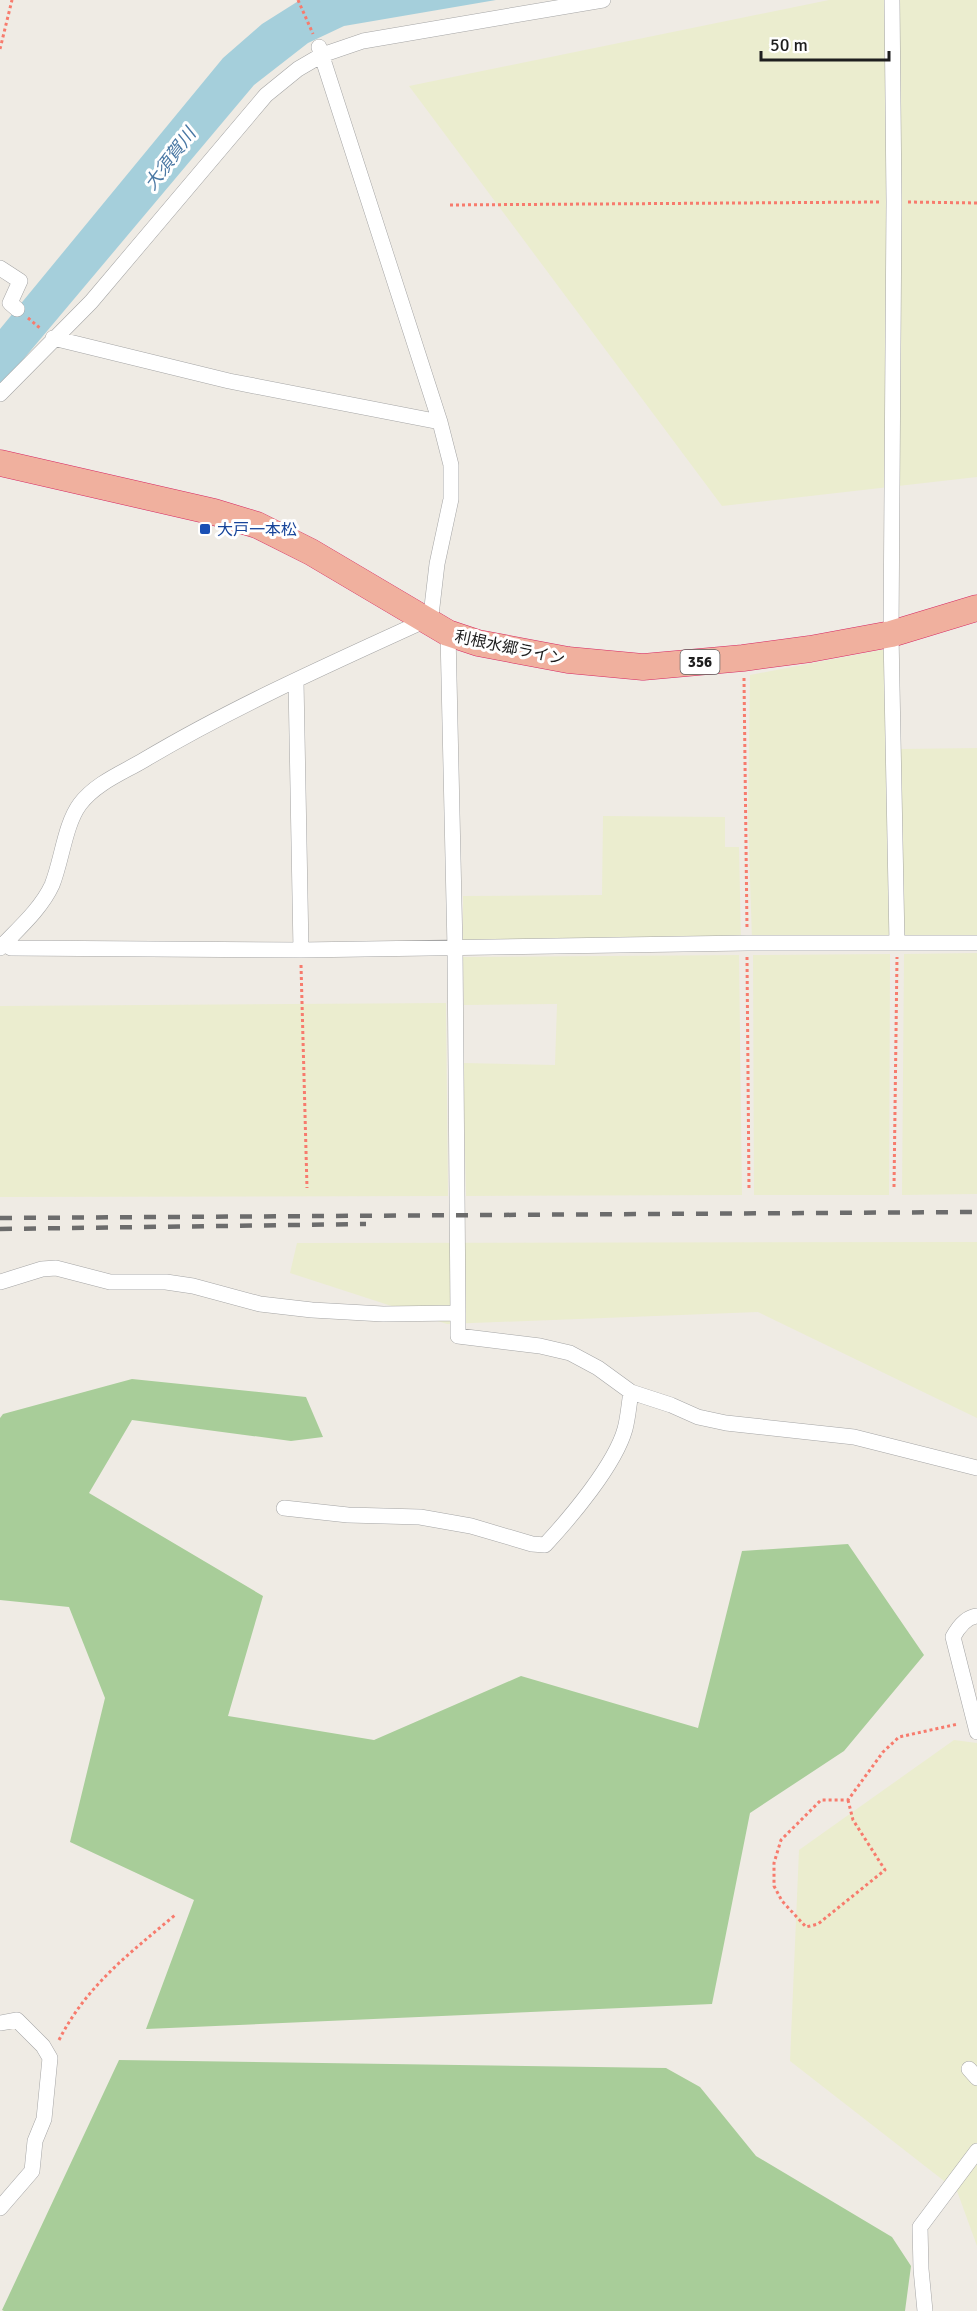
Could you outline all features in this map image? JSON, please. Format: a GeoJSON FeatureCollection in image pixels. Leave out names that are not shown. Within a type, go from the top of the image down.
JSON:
{"type":"FeatureCollection","features":[{"type":"Feature","properties":{"kind":"highway","name":"利根水郷ライン"},"geometry":{"type":"LineString","coordinates":[[0,463],[214,512],[257,525],[311,552],[434,626],[478,643],[534,655],[643,667],[743,658],[810,649],[891,634],[977,608]]}},
{"type":"Feature","properties":{"kind":"street"},"geometry":{"type":"LineString","coordinates":[[0,394],[98,294],[266,95],[321,51],[389,35],[603,0]]}},
{"type":"Feature","properties":{"kind":"street"},"geometry":{"type":"LineString","coordinates":[[892,0],[894,202],[891,634],[897,943]]}},
{"type":"Feature","properties":{"kind":"street"},"geometry":{"type":"LineString","coordinates":[[321,51],[440,422],[451,465],[451,499],[437,564],[434,626],[455,948],[458,1336],[540,1346],[570,1353],[598,1368],[631,1392],[671,1405],[698,1417],[726,1423],[854,1437],[977,1468]]}},
{"type":"Feature","properties":{"kind":"street"},"geometry":{"type":"LineString","coordinates":[[0,267],[20,281],[10,303],[17,309]]}},
{"type":"Feature","properties":{"kind":"street"},"geometry":{"type":"LineString","coordinates":[[53,338],[229,381],[440,422]]}},
{"type":"Feature","properties":{"kind":"street"},"geometry":{"type":"LineString","coordinates":[[2,946],[38,907],[51,885],[73,816],[93,790],[175,742],[296,681],[434,626]]}},
{"type":"Feature","properties":{"kind":"street"},"geometry":{"type":"LineString","coordinates":[[296,681],[301,950]]}},
{"type":"Feature","properties":{"kind":"street"},"geometry":{"type":"LineString","coordinates":[[2,946],[11,948],[301,950],[747,943],[977,943]]}},
{"type":"Feature","properties":{"kind":"street"},"geometry":{"type":"LineString","coordinates":[[0,1282],[42,1269],[56,1268],[110,1282],[166,1282],[194,1286],[260,1304],[312,1310],[383,1314],[458,1313]]}},
{"type":"Feature","properties":{"kind":"street"},"geometry":{"type":"LineString","coordinates":[[284,1508],[348,1515],[420,1517],[471,1526],[532,1544],[546,1545],[589,1493],[616,1451],[625,1430],[631,1392]]}},
{"type":"Feature","properties":{"kind":"street"},"geometry":{"type":"LineString","coordinates":[[976,1726],[953,1637],[959,1627],[973,1616],[977,1616]]}},
{"type":"Feature","properties":{"kind":"street"},"geometry":{"type":"LineString","coordinates":[[0,2023],[18,2020],[43,2046],[50,2058],[44,2119],[35,2141],[32,2171],[0,2208]]}},
{"type":"Feature","properties":{"kind":"street"},"geometry":{"type":"LineString","coordinates":[[926,2311],[921,2269],[920,2227],[977,2151]]}},
{"type":"Feature","properties":{"kind":"path"},"geometry":{"type":"LineString","coordinates":[[0,49],[12,0]]}},
{"type":"Feature","properties":{"kind":"path"},"geometry":{"type":"LineString","coordinates":[[297,0],[321,51]]}},
{"type":"Feature","properties":{"kind":"path"},"geometry":{"type":"LineString","coordinates":[[450,204],[977,203]]}},
{"type":"Feature","properties":{"kind":"path"},"geometry":{"type":"LineString","coordinates":[[17,309],[53,338]]}},
{"type":"Feature","properties":{"kind":"path"},"geometry":{"type":"LineString","coordinates":[[743,658],[749,1190]]}},
{"type":"Feature","properties":{"kind":"path"},"geometry":{"type":"LineString","coordinates":[[894,1187],[897,943]]}},
{"type":"Feature","properties":{"kind":"path"},"geometry":{"type":"LineString","coordinates":[[301,950],[307,1188]]}},
{"type":"Feature","properties":{"kind":"path"},"geometry":{"type":"LineString","coordinates":[[848,1800],[883,1752],[898,1737],[976,1726]]}},
{"type":"Feature","properties":{"kind":"path"},"geometry":{"type":"LineString","coordinates":[[821,1800],[848,1800],[853,1820],[885,1870],[818,1924],[806,1927],[782,1901],[774,1886],[774,1863],[781,1840],[821,1800]]}},
{"type":"Feature","properties":{"kind":"path"},"geometry":{"type":"LineString","coordinates":[[50,2058],[72,2015],[99,1981],[175,1915]]}},
{"type":"Feature","properties":{"kind":"green space"},"geometry":{"type":"Polygon","coordinates":[[[829,0],[977,0],[977,477],[722,506],[409,86],[829,0]]]}},
{"type":"Feature","properties":{"kind":"green space"},"geometry":{"type":"Polygon","coordinates":[[[886,649],[891,938],[752,940],[748,817],[750,675],[886,649]]]}},
{"type":"Feature","properties":{"kind":"green space"},"geometry":{"type":"Polygon","coordinates":[[[977,748],[977,939],[901,939],[900,749],[977,748]]]}},
{"type":"Feature","properties":{"kind":"green space"},"geometry":{"type":"Polygon","coordinates":[[[603,816],[725,817],[725,847],[739,847],[741,940],[463,943],[463,896],[602,895],[603,816]]]}},
{"type":"Feature","properties":{"kind":"green space"},"geometry":{"type":"Polygon","coordinates":[[[977,953],[977,1194],[902,1195],[904,954],[977,953]]]}},
{"type":"Feature","properties":{"kind":"green space"},"geometry":{"type":"Polygon","coordinates":[[[890,954],[889,1195],[754,1195],[753,955],[890,954]]]}},
{"type":"Feature","properties":{"kind":"green space"},"geometry":{"type":"Polygon","coordinates":[[[739,955],[742,1195],[466,1196],[463,1063],[555,1065],[557,1004],[464,1005],[463,957],[739,955]]]}},
{"type":"Feature","properties":{"kind":"green space"},"geometry":{"type":"Polygon","coordinates":[[[446,1003],[448,1196],[0,1197],[0,1006],[446,1003]]]}},
{"type":"Feature","properties":{"kind":"green space"},"geometry":{"type":"Polygon","coordinates":[[[977,1242],[977,1418],[758,1312],[447,1324],[290,1273],[297,1243],[977,1242]]]}},
{"type":"Feature","properties":{"kind":"green space"},"geometry":{"type":"Polygon","coordinates":[[[132,1379],[306,1397],[323,1437],[291,1441],[132,1420],[89,1493],[263,1596],[228,1716],[374,1740],[521,1676],[698,1728],[742,1551],[848,1544],[924,1655],[844,1751],[750,1813],[712,2004],[146,2029],[194,1900],[70,1842],[105,1698],[69,1607],[0,1600],[0,1418],[3,1414],[132,1379]]]}},
{"type":"Feature","properties":{"kind":"green space"},"geometry":{"type":"Polygon","coordinates":[[[954,1740],[977,1743],[977,2246],[957,2191],[790,2061],[799,1850],[954,1740]]]}},
{"type":"Feature","properties":{"kind":"green space"},"geometry":{"type":"Polygon","coordinates":[[[119,2060],[666,2068],[700,2087],[756,2156],[892,2237],[911,2266],[905,2311],[4,2311],[2,2310],[119,2060]]]}},
{"type":"Feature","properties":{"kind":"water","name":"大須賀川"},"geometry":{"type":"Polygon","coordinates":[[[300,0],[496,0],[344,26],[308,43],[254,85],[0,387],[0,329],[223,58],[262,24],[300,0]]]}},
{"type":"Feature","properties":{"kind":"railway"},"geometry":{"type":"LineString","coordinates":[[0,1218],[977,1212]]}},
{"type":"Feature","properties":{"kind":"railway"},"geometry":{"type":"LineString","coordinates":[[0,1229],[366,1224]]}},
{"type":"Feature","properties":{"kind":"place","name":"大戸一本松"},"geometry":{"type":"Point","coordinates":[205,529]}}]}
